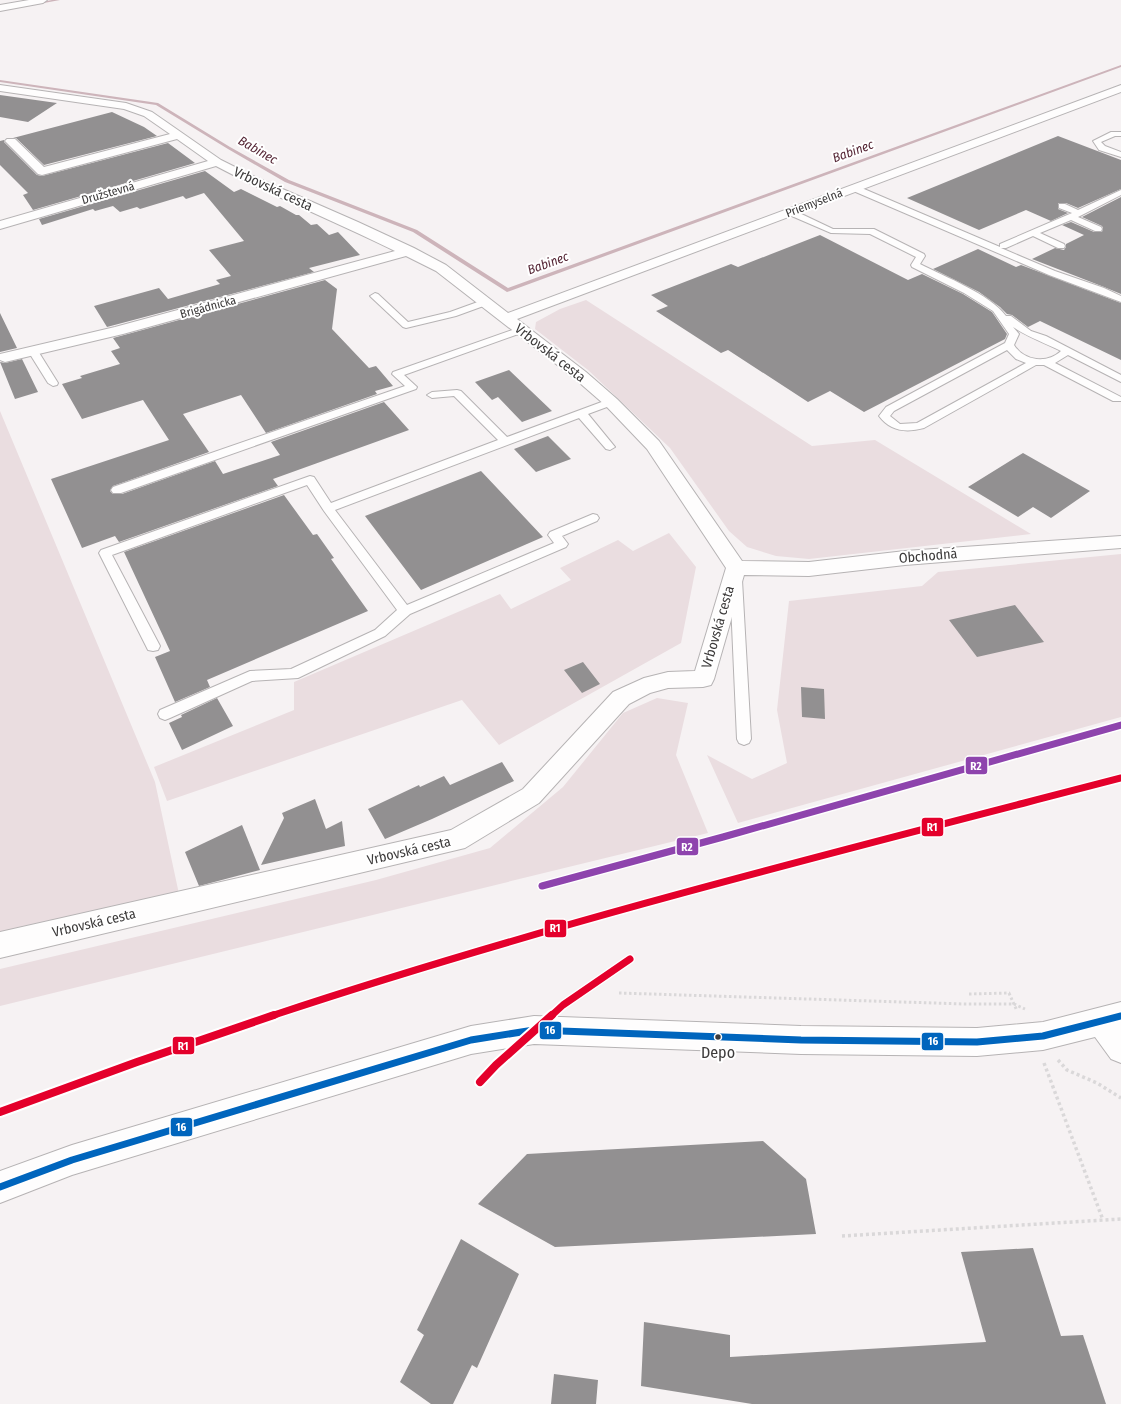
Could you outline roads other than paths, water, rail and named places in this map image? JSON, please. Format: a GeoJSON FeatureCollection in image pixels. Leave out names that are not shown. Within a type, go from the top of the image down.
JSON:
{"type":"FeatureCollection","features":[{"type":"Feature","properties":{"kind":"street"},"geometry":{"type":"LineString","coordinates":[[1,7],[43,0]]}},
{"type":"Feature","properties":{"kind":"street","name":"Vrbovská cesta"},"geometry":{"type":"LineString","coordinates":[[0,88],[126,106],[148,114],[217,162],[249,179],[353,225],[441,268],[514,324],[611,402],[653,445],[736,568],[703,679],[668,680],[644,686],[622,698],[531,796],[456,840],[0,945]]}},
{"type":"Feature","properties":{"kind":"street","name":"Priemyselná"},"geometry":{"type":"LineString","coordinates":[[514,324],[790,212],[1121,88]]}},
{"type":"Feature","properties":{"kind":"street"},"geometry":{"type":"LineString","coordinates":[[11,141],[42,171],[180,135]]}},
{"type":"Feature","properties":{"kind":"street","name":"Družstevná"},"geometry":{"type":"LineString","coordinates":[[0,225],[217,162]]}},
{"type":"Feature","properties":{"kind":"street","name":"Brigádnicka"},"geometry":{"type":"LineString","coordinates":[[5,358],[118,331],[410,252]]}},
{"type":"Feature","properties":{"kind":"street","name":"Obchodná"},"geometry":{"type":"LineString","coordinates":[[736,568],[809,569],[906,558],[1121,542]]}},
{"type":"Feature","properties":{"kind":"street"},"geometry":{"type":"LineString","coordinates":[[0,1187],[79,1158],[464,1042],[534,1030],[801,1040],[977,1042],[1043,1036],[1111,1019],[1121,1049]]}},
{"type":"Feature","properties":{"kind":"lane"},"geometry":{"type":"LineString","coordinates":[[1121,134],[1114,134],[1097,141],[1102,148],[1121,155]]}},
{"type":"Feature","properties":{"kind":"lane"},"geometry":{"type":"LineString","coordinates":[[860,186],[1078,278]]}},
{"type":"Feature","properties":{"kind":"lane"},"geometry":{"type":"LineString","coordinates":[[860,186],[1052,273],[1119,296]]}},
{"type":"Feature","properties":{"kind":"lane"},"geometry":{"type":"LineString","coordinates":[[1003,246],[1033,234],[1120,194]]}},
{"type":"Feature","properties":{"kind":"lane"},"geometry":{"type":"LineString","coordinates":[[1062,206],[1074,215],[1098,228]]}},
{"type":"Feature","properties":{"kind":"lane"},"geometry":{"type":"LineString","coordinates":[[790,212],[831,230],[846,232],[871,231],[921,256],[915,265],[967,291],[996,309],[1028,333],[1043,338],[1121,379]]}},
{"type":"Feature","properties":{"kind":"lane"},"geometry":{"type":"LineString","coordinates":[[1033,234],[1062,246]]}},
{"type":"Feature","properties":{"kind":"lane"},"geometry":{"type":"LineString","coordinates":[[375,296],[406,325],[454,314],[486,302]]}},
{"type":"Feature","properties":{"kind":"lane"},"geometry":{"type":"LineString","coordinates":[[996,309],[1014,334]]}},
{"type":"Feature","properties":{"kind":"lane"},"geometry":{"type":"LineString","coordinates":[[117,490],[412,387],[397,374],[496,340],[514,324]]}},
{"type":"Feature","properties":{"kind":"lane"},"geometry":{"type":"LineString","coordinates":[[1014,334],[1028,333]]}},
{"type":"Feature","properties":{"kind":"lane"},"geometry":{"type":"LineString","coordinates":[[1014,334],[1009,346],[890,409],[884,416],[891,424],[904,428],[920,426],[1034,362]]}},
{"type":"Feature","properties":{"kind":"lane"},"geometry":{"type":"LineString","coordinates":[[1009,346],[1013,352],[1022,359],[1048,363],[1117,399]]}},
{"type":"Feature","properties":{"kind":"lane"},"geometry":{"type":"LineString","coordinates":[[33,351],[53,383]]}},
{"type":"Feature","properties":{"kind":"lane"},"geometry":{"type":"LineString","coordinates":[[1048,363],[1061,358],[1066,351]]}},
{"type":"Feature","properties":{"kind":"lane"},"geometry":{"type":"LineString","coordinates":[[432,395],[457,393],[505,441]]}},
{"type":"Feature","properties":{"kind":"lane"},"geometry":{"type":"LineString","coordinates":[[328,508],[611,402]]}},
{"type":"Feature","properties":{"kind":"lane"},"geometry":{"type":"LineString","coordinates":[[581,413],[610,446]]}},
{"type":"Feature","properties":{"kind":"lane"},"geometry":{"type":"LineString","coordinates":[[153,646],[105,553],[310,480],[328,508],[406,611]]}},
{"type":"Feature","properties":{"kind":"lane"},"geometry":{"type":"LineString","coordinates":[[165,714],[250,676],[293,674],[380,633],[406,611],[562,544],[554,535],[593,518]]}},
{"type":"Feature","properties":{"kind":"lane"},"geometry":{"type":"LineString","coordinates":[[736,568],[744,739]]}},
{"type":"Feature","properties":{"kind":"waterway"},"geometry":{"type":"LineString","coordinates":[[33,4],[58,0]]}},
{"type":"Feature","properties":{"kind":"waterway","name":"Babinec"},"geometry":{"type":"LineString","coordinates":[[0,81],[157,104],[287,181],[415,231],[507,290],[1121,66]]}},
{"type":"Feature","properties":{"kind":"railway"},"geometry":{"type":"LineString","coordinates":[[542,886],[723,837],[1121,725]]}},
{"type":"Feature","properties":{"kind":"railway"},"geometry":{"type":"LineString","coordinates":[[551,1016],[563,1005],[630,959]]}},
{"type":"Feature","properties":{"kind":"railway"},"geometry":{"type":"LineString","coordinates":[[480,1082],[496,1065],[552,1015]]}},
{"type":"Feature","properties":{"kind":"place","name":"Depo"},"geometry":{"type":"Point","coordinates":[718,1037]}}]}
